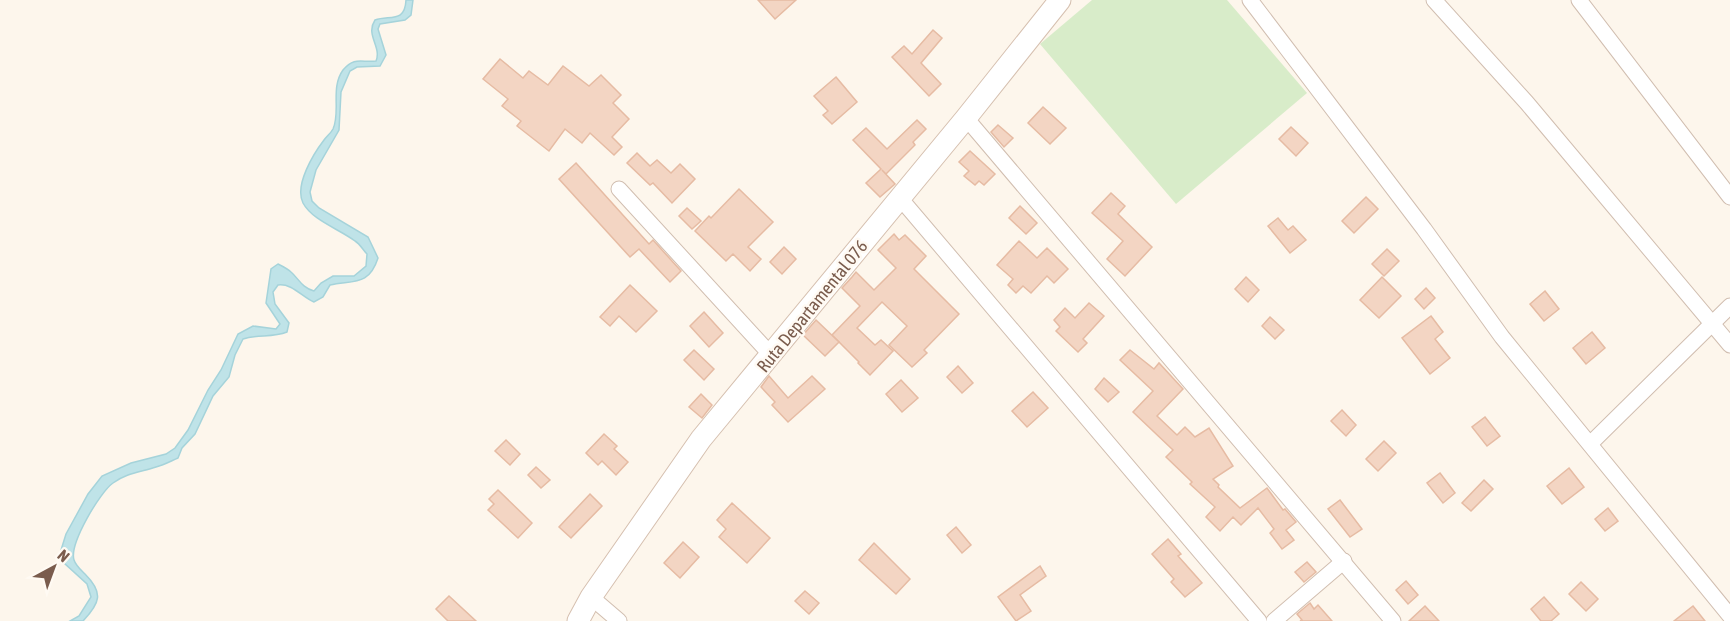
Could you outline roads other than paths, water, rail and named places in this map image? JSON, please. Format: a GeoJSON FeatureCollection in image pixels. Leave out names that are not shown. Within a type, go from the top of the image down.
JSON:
{"type":"FeatureCollection","features":[{"type":"Feature","properties":{"kind":"main road","name":"Ruta Departamental 076"},"geometry":{"type":"LineString","coordinates":[[578,621],[591,597],[701,440],[1060,0]]}},
{"type":"Feature","properties":{"kind":"street"},"geometry":{"type":"LineString","coordinates":[[1250,0],[1424,229],[1502,337],[1730,616]]}},
{"type":"Feature","properties":{"kind":"street"},"geometry":{"type":"LineString","coordinates":[[1434,0],[1527,104],[1730,345]]}},
{"type":"Feature","properties":{"kind":"street"},"geometry":{"type":"LineString","coordinates":[[1579,0],[1730,197]]}},
{"type":"Feature","properties":{"kind":"street"},"geometry":{"type":"LineString","coordinates":[[966,118],[1393,621]]}},
{"type":"Feature","properties":{"kind":"street"},"geometry":{"type":"LineString","coordinates":[[619,189],[771,355]]}},
{"type":"Feature","properties":{"kind":"street"},"geometry":{"type":"LineString","coordinates":[[900,198],[1259,621]]}},
{"type":"Feature","properties":{"kind":"street"},"geometry":{"type":"LineString","coordinates":[[1590,444],[1730,306]]}},
{"type":"Feature","properties":{"kind":"street"},"geometry":{"type":"LineString","coordinates":[[1274,621],[1344,561]]}},
{"type":"Feature","properties":{"kind":"street"},"geometry":{"type":"LineString","coordinates":[[591,597],[619,621]]}},
{"type":"Feature","properties":{"kind":"water"},"geometry":{"type":"Polygon","coordinates":[[[406,0],[413,0],[411,15],[405,20],[380,24],[378,29],[386,55],[380,66],[357,67],[350,71],[341,92],[339,130],[316,170],[310,192],[312,201],[319,208],[368,237],[378,258],[374,267],[365,278],[330,285],[323,297],[314,302],[288,286],[278,285],[273,292],[275,304],[289,323],[287,332],[243,339],[235,355],[229,377],[213,396],[195,434],[182,448],[178,458],[118,480],[107,488],[94,507],[76,542],[74,560],[95,587],[98,598],[93,609],[83,621],[70,621],[79,616],[91,597],[87,584],[63,562],[61,550],[66,534],[88,494],[102,476],[131,463],[166,454],[175,448],[188,430],[238,334],[253,326],[276,329],[280,324],[266,303],[271,269],[280,265],[290,271],[306,288],[314,291],[321,283],[333,276],[354,276],[366,266],[367,254],[358,244],[307,209],[301,196],[301,187],[306,170],[333,129],[339,77],[351,63],[376,61],[377,51],[372,25],[375,20],[400,15],[406,0]]]}}]}
